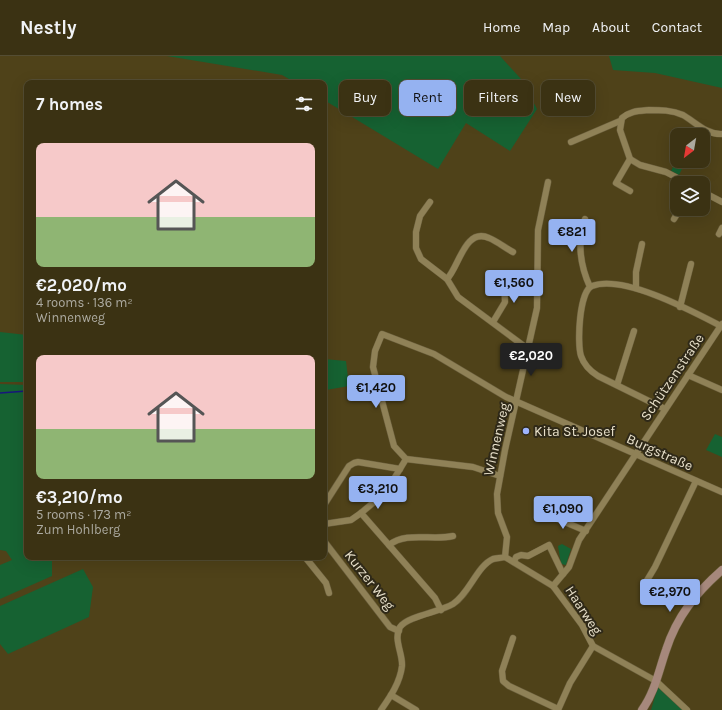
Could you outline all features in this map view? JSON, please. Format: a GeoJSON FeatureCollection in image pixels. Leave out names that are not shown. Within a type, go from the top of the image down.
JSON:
{"type":"FeatureCollection","features":[{"type":"Feature","properties":{"kind":"main road"},"geometry":{"type":"LineString","coordinates":[[642,710],[651,696],[666,649],[680,616],[698,592],[722,570]]}},
{"type":"Feature","properties":{"kind":"street"},"geometry":{"type":"LineString","coordinates":[[571,142],[620,121],[625,115],[637,110],[664,110],[682,115],[709,132],[722,134]]}},
{"type":"Feature","properties":{"kind":"street"},"geometry":{"type":"LineString","coordinates":[[620,121],[620,130],[630,159],[640,165],[666,172],[674,176]]}},
{"type":"Feature","properties":{"kind":"street"},"geometry":{"type":"LineString","coordinates":[[630,159],[616,183],[630,191]]}},
{"type":"Feature","properties":{"kind":"street","name":"Winnenweg"},"geometry":{"type":"LineString","coordinates":[[505,557],[507,537],[498,514],[496,501],[500,476],[538,301],[538,230],[548,182]]}},
{"type":"Feature","properties":{"kind":"street"},"geometry":{"type":"LineString","coordinates":[[710,196],[722,202]]}},
{"type":"Feature","properties":{"kind":"street"},"geometry":{"type":"LineString","coordinates":[[430,202],[424,209],[415,237],[416,248],[424,262],[441,273],[447,279],[458,297],[528,349]]}},
{"type":"Feature","properties":{"kind":"street"},"geometry":{"type":"LineString","coordinates":[[585,219],[581,230],[580,244],[582,262],[590,287],[586,294],[581,314],[578,340],[580,355],[589,370],[665,409]]}},
{"type":"Feature","properties":{"kind":"street"},"geometry":{"type":"LineString","coordinates":[[447,279],[452,275],[468,242],[475,237],[487,237],[513,252]]}},
{"type":"Feature","properties":{"kind":"street"},"geometry":{"type":"LineString","coordinates":[[636,288],[642,244]]}},
{"type":"Feature","properties":{"kind":"street"},"geometry":{"type":"LineString","coordinates":[[680,307],[691,264]]}},
{"type":"Feature","properties":{"kind":"street"},"geometry":{"type":"LineString","coordinates":[[493,322],[505,302],[504,280]]}},
{"type":"Feature","properties":{"kind":"street"},"geometry":{"type":"LineString","coordinates":[[590,287],[607,284],[636,288],[721,325]]}},
{"type":"Feature","properties":{"kind":"street","name":"Schützenstraße"},"geometry":{"type":"LineString","coordinates":[[553,586],[569,567],[579,540],[721,325]]}},
{"type":"Feature","properties":{"kind":"street"},"geometry":{"type":"LineString","coordinates":[[617,385],[634,331]]}},
{"type":"Feature","properties":{"kind":"street","name":"Burgstraße"},"geometry":{"type":"LineString","coordinates":[[406,459],[394,446],[374,367],[375,351],[382,334],[434,354],[517,402],[722,492]]}},
{"type":"Feature","properties":{"kind":"street"},"geometry":{"type":"LineString","coordinates":[[688,375],[722,390]]}},
{"type":"Feature","properties":{"kind":"street"},"geometry":{"type":"LineString","coordinates":[[327,524],[351,520],[361,513],[386,492],[406,459],[473,467],[500,476]]}},
{"type":"Feature","properties":{"kind":"street"},"geometry":{"type":"LineString","coordinates":[[327,500],[349,466],[354,462],[400,469]]}},
{"type":"Feature","properties":{"kind":"street"},"geometry":{"type":"LineString","coordinates":[[646,582],[655,567],[696,481]]}},
{"type":"Feature","properties":{"kind":"street"},"geometry":{"type":"LineString","coordinates":[[361,513],[435,598],[441,610]]}},
{"type":"Feature","properties":{"kind":"street"},"geometry":{"type":"LineString","coordinates":[[546,514],[586,531]]}},
{"type":"Feature","properties":{"kind":"street"},"geometry":{"type":"LineString","coordinates":[[389,545],[402,538],[444,538],[454,536]]}},
{"type":"Feature","properties":{"kind":"street","name":"Kurzer Weg"},"geometry":{"type":"LineString","coordinates":[[327,545],[390,627],[399,631]]}},
{"type":"Feature","properties":{"kind":"street"},"geometry":{"type":"LineString","coordinates":[[514,562],[516,557],[521,555],[528,556],[549,545],[563,574]]}},
{"type":"Feature","properties":{"kind":"street"},"geometry":{"type":"LineString","coordinates":[[381,710],[399,680],[402,665],[398,636],[403,624],[441,610],[459,599],[482,568],[492,559],[505,557]]}},
{"type":"Feature","properties":{"kind":"street","name":"Haarweg"},"geometry":{"type":"LineString","coordinates":[[505,557],[553,586],[582,625],[593,646],[656,681],[687,710]]}},
{"type":"Feature","properties":{"kind":"street"},"geometry":{"type":"LineString","coordinates":[[307,560],[326,583],[329,593]]}},
{"type":"Feature","properties":{"kind":"street"},"geometry":{"type":"LineString","coordinates":[[513,638],[502,671],[503,681],[509,686],[558,709],[573,677],[593,646]]}},
{"type":"Feature","properties":{"kind":"street"},"geometry":{"type":"LineString","coordinates":[[391,695],[416,710]]}},
{"type":"Feature","properties":{"kind":"green space"},"geometry":{"type":"Polygon","coordinates":[[[167,56],[500,56],[522,80],[464,80],[464,116],[532,116],[510,151],[466,123],[438,169],[350,116],[391,116],[391,80],[339,80],[339,109],[327,102],[327,80],[291,80],[282,75],[167,56]]]}},
{"type":"Feature","properties":{"kind":"green space"},"geometry":{"type":"Polygon","coordinates":[[[609,56],[722,56],[722,88],[655,73],[613,70],[609,56]]]}},
{"type":"Feature","properties":{"kind":"green space"},"geometry":{"type":"Polygon","coordinates":[[[533,102],[537,109],[533,115],[533,102]]]}},
{"type":"Feature","properties":{"kind":"green space"},"geometry":{"type":"Polygon","coordinates":[[[672,168],[682,168],[679,175],[671,171],[672,168]]]}},
{"type":"Feature","properties":{"kind":"green space"},"geometry":{"type":"Polygon","coordinates":[[[0,332],[24,335],[24,382],[0,382],[0,332]]]}},
{"type":"Feature","properties":{"kind":"green space"},"geometry":{"type":"Polygon","coordinates":[[[327,359],[346,361],[349,386],[327,390],[327,359]]]}},
{"type":"Feature","properties":{"kind":"green space"},"geometry":{"type":"Polygon","coordinates":[[[0,384],[24,385],[24,560],[52,560],[52,576],[0,599],[0,565],[12,560],[6,551],[0,550],[0,384]]]}},
{"type":"Feature","properties":{"kind":"green space"},"geometry":{"type":"Polygon","coordinates":[[[715,434],[722,437],[722,457],[706,450],[715,434]]]}},
{"type":"Feature","properties":{"kind":"green space"},"geometry":{"type":"Polygon","coordinates":[[[562,544],[571,549],[566,565],[561,564],[558,546],[562,544]]]}},
{"type":"Feature","properties":{"kind":"green space"},"geometry":{"type":"Polygon","coordinates":[[[83,569],[93,587],[89,617],[8,654],[0,644],[0,606],[83,569]]]}},
{"type":"Feature","properties":{"kind":"green space"},"geometry":{"type":"Polygon","coordinates":[[[658,686],[683,710],[651,710],[658,686]]]}},
{"type":"Feature","properties":{"kind":"waterway"},"geometry":{"type":"LineString","coordinates":[[0,393],[24,391]]}},
{"type":"Feature","properties":{"kind":"place","name":"Kita St. Josef"},"geometry":{"type":"Point","coordinates":[526,431]}}]}
